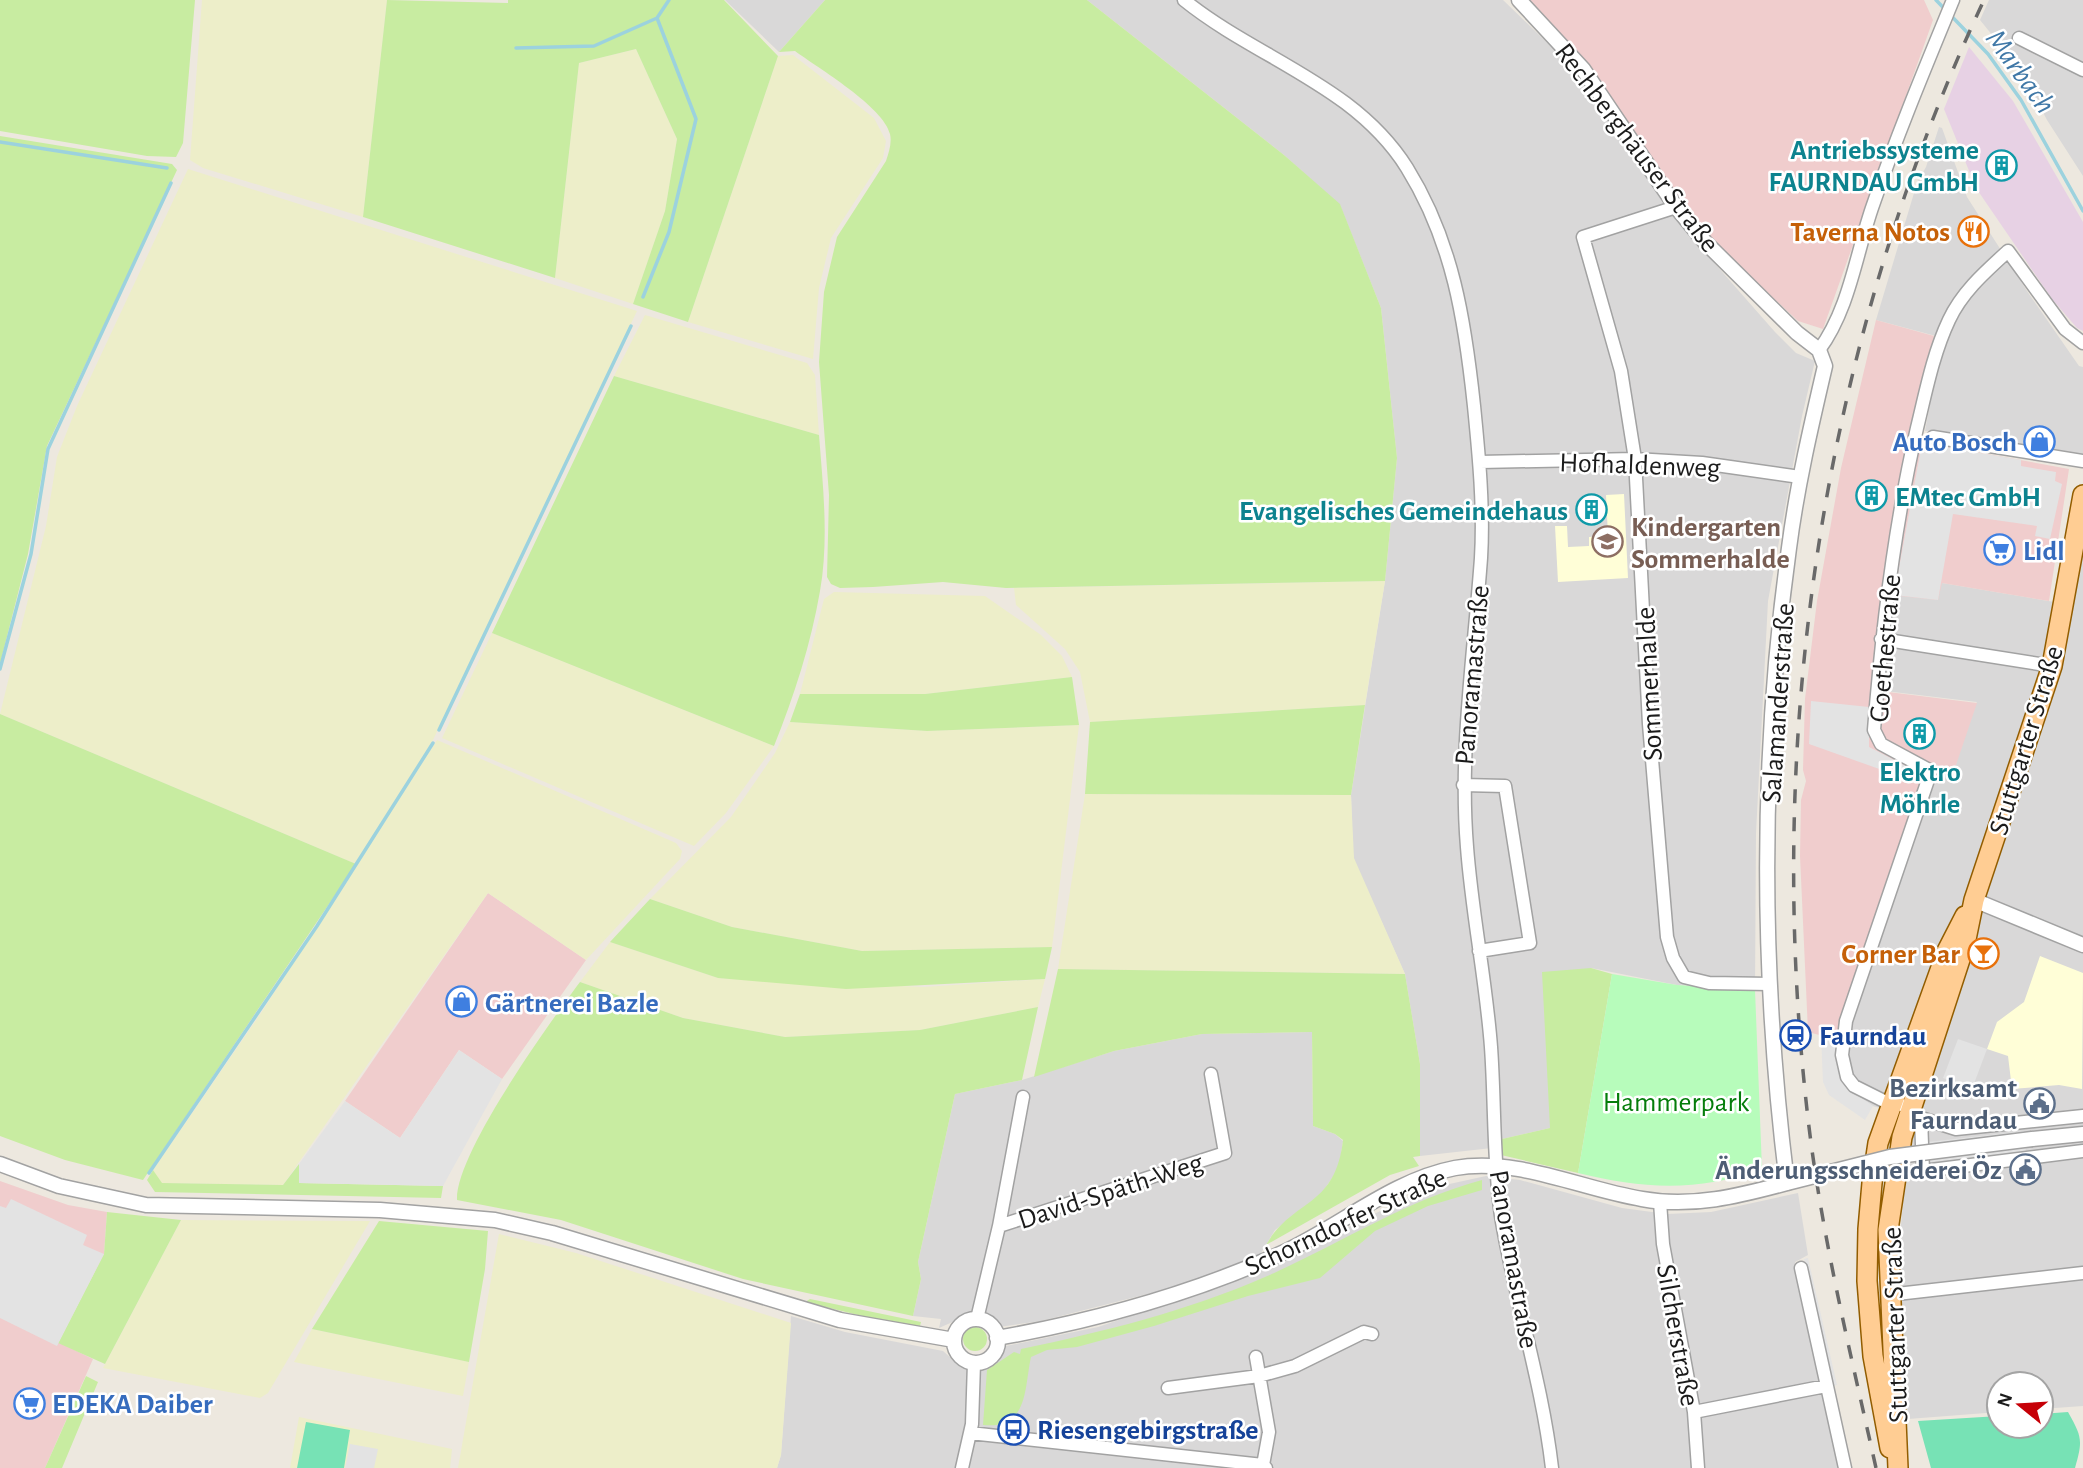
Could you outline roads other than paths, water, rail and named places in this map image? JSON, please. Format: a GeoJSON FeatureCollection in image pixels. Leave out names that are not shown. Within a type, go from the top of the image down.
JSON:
{"type":"FeatureCollection","features":[{"type":"Feature","properties":{"kind":"main road","name":"Stuttgarter Straße"},"geometry":{"type":"LineString","coordinates":[[1896,1468],[1896,1294],[1888,1230],[1897,1162],[1947,951],[1974,900],[2052,666],[2077,565],[2083,495]]}},
{"type":"Feature","properties":{"kind":"main road","name":"Stuttgarter Straße"},"geometry":{"type":"LineString","coordinates":[[1896,1468],[1873,1356],[1867,1281],[1867,1229],[1878,1143],[1908,1110]]}},
{"type":"Feature","properties":{"kind":"street","name":"Panoramastraße"},"geometry":{"type":"LineString","coordinates":[[1184,0],[1208,19],[1308,76],[1344,101],[1378,131],[1405,165],[1430,209],[1452,266],[1465,325],[1480,462],[1481,555],[1463,785],[1491,1044],[1502,1220],[1546,1417],[1552,1468]]}},
{"type":"Feature","properties":{"kind":"street","name":"Rechberghäuser Straße"},"geometry":{"type":"LineString","coordinates":[[1519,0],[1583,69],[1676,207],[1705,242],[1797,333],[1819,350]]}},
{"type":"Feature","properties":{"kind":"street"},"geometry":{"type":"LineString","coordinates":[[1819,350],[1839,316],[1871,208],[1953,0]]}},
{"type":"Feature","properties":{"kind":"street"},"geometry":{"type":"LineString","coordinates":[[2020,38],[2083,70]]}},
{"type":"Feature","properties":{"kind":"street","name":"Sommerhalde"},"geometry":{"type":"LineString","coordinates":[[1676,207],[1583,237],[1621,371],[1635,459],[1649,724],[1667,937],[1673,958],[1684,976],[1709,983],[1770,984]]}},
{"type":"Feature","properties":{"kind":"street","name":"Goethestraße"},"geometry":{"type":"LineString","coordinates":[[1908,1110],[1854,1086],[1847,1077],[1842,1055],[1846,1021],[1931,771],[1881,744],[1874,730],[1881,639],[1908,470],[1933,360],[1950,318],[1969,288],[2008,251],[2065,329],[2083,343]]}},
{"type":"Feature","properties":{"kind":"street","name":"Salamanderstraße"},"geometry":{"type":"LineString","coordinates":[[1787,1183],[1770,984],[1772,730],[1789,549],[1800,477],[1825,366],[1819,350]]}},
{"type":"Feature","properties":{"kind":"street"},"geometry":{"type":"LineString","coordinates":[[1933,437],[2083,461]]}},
{"type":"Feature","properties":{"kind":"street","name":"Hofhaldenweg"},"geometry":{"type":"LineString","coordinates":[[1480,462],[1635,459],[1702,463],[1800,477]]}},
{"type":"Feature","properties":{"kind":"street"},"geometry":{"type":"LineString","coordinates":[[1881,639],[2052,666]]}},
{"type":"Feature","properties":{"kind":"street"},"geometry":{"type":"LineString","coordinates":[[1463,785],[1505,786],[1530,943],[1479,951]]}},
{"type":"Feature","properties":{"kind":"street"},"geometry":{"type":"LineString","coordinates":[[1974,900],[2083,945]]}},
{"type":"Feature","properties":{"kind":"street","name":"David-Späth-Weg"},"geometry":{"type":"LineString","coordinates":[[999,1226],[1225,1153],[1211,1074]]}},
{"type":"Feature","properties":{"kind":"street"},"geometry":{"type":"LineString","coordinates":[[977,1319],[999,1226],[1023,1097]]}},
{"type":"Feature","properties":{"kind":"street"},"geometry":{"type":"LineString","coordinates":[[1908,1110],[1956,1129],[2083,1116]]}},
{"type":"Feature","properties":{"kind":"street"},"geometry":{"type":"LineString","coordinates":[[1908,1110],[1923,1171],[2083,1150]]}},
{"type":"Feature","properties":{"kind":"street","name":"Schorndorfer Straße"},"geometry":{"type":"LineString","coordinates":[[997,1338],[1064,1326],[1219,1279],[1282,1253],[1420,1180],[1456,1168],[1499,1166],[1660,1202],[1686,1202],[1737,1196],[1889,1157],[2083,1134]]}},
{"type":"Feature","properties":{"kind":"street"},"geometry":{"type":"LineString","coordinates":[[0,1164],[80,1192],[146,1205],[380,1210],[495,1220],[552,1233],[840,1320],[954,1340]]}},
{"type":"Feature","properties":{"kind":"street","name":"Silcherstraße"},"geometry":{"type":"LineString","coordinates":[[1660,1202],[1662,1236],[1694,1412],[1698,1468]]}},
{"type":"Feature","properties":{"kind":"street"},"geometry":{"type":"LineString","coordinates":[[1801,1269],[1845,1468]]}},
{"type":"Feature","properties":{"kind":"street"},"geometry":{"type":"LineString","coordinates":[[1896,1294],[2083,1273]]}},
{"type":"Feature","properties":{"kind":"street"},"geometry":{"type":"LineString","coordinates":[[977,1319],[990,1325],[997,1338],[990,1357],[974,1363],[959,1355],[954,1340],[963,1323],[977,1319]]}},
{"type":"Feature","properties":{"kind":"street"},"geometry":{"type":"LineString","coordinates":[[1168,1388],[1259,1377],[1295,1366],[1364,1332],[1372,1334]]}},
{"type":"Feature","properties":{"kind":"street"},"geometry":{"type":"LineString","coordinates":[[970,1433],[1264,1466],[1269,1432],[1256,1357]]}},
{"type":"Feature","properties":{"kind":"street"},"geometry":{"type":"LineString","coordinates":[[962,1468],[970,1433],[974,1363]]}},
{"type":"Feature","properties":{"kind":"street"},"geometry":{"type":"LineString","coordinates":[[1694,1412],[1826,1386]]}},
{"type":"Feature","properties":{"kind":"waterway"},"geometry":{"type":"LineString","coordinates":[[643,297],[669,232],[696,119],[657,18],[669,0]]}},
{"type":"Feature","properties":{"kind":"waterway","name":"Marbach"},"geometry":{"type":"LineString","coordinates":[[1936,0],[1988,54],[2021,100],[2083,211]]}},
{"type":"Feature","properties":{"kind":"waterway"},"geometry":{"type":"LineString","coordinates":[[516,48],[594,46],[657,18]]}},
{"type":"Feature","properties":{"kind":"waterway"},"geometry":{"type":"LineString","coordinates":[[0,142],[167,168]]}},
{"type":"Feature","properties":{"kind":"waterway"},"geometry":{"type":"LineString","coordinates":[[0,669],[31,554],[48,449],[171,183]]}},
{"type":"Feature","properties":{"kind":"waterway"},"geometry":{"type":"LineString","coordinates":[[439,730],[631,326]]}},
{"type":"Feature","properties":{"kind":"waterway"},"geometry":{"type":"LineString","coordinates":[[149,1173],[317,926],[433,743]]}},
{"type":"Feature","properties":{"kind":"railway"},"geometry":{"type":"LineString","coordinates":[[1876,1468],[1830,1256],[1809,1127],[1797,983],[1794,839],[1801,695],[1818,551],[1844,409],[1881,270],[1928,133],[1984,0]]}},
{"type":"Feature","properties":{"kind":"place","name":"Antriebssysteme FAURNDAU GmbH"},"geometry":{"type":"Point","coordinates":[2002,165]}},
{"type":"Feature","properties":{"kind":"place","name":"Taverna Notos"},"geometry":{"type":"Point","coordinates":[1973,231]}},
{"type":"Feature","properties":{"kind":"place","name":"Auto Bosch"},"geometry":{"type":"Point","coordinates":[2040,441]}},
{"type":"Feature","properties":{"kind":"place","name":"EMtec GmbH"},"geometry":{"type":"Point","coordinates":[1872,496]}},
{"type":"Feature","properties":{"kind":"place","name":"Evangelisches Gemeindehaus"},"geometry":{"type":"Point","coordinates":[1591,510]}},
{"type":"Feature","properties":{"kind":"place","name":"Kindergarten Sommerhalde"},"geometry":{"type":"Point","coordinates":[1608,542]}},
{"type":"Feature","properties":{"kind":"place","name":"Lidl"},"geometry":{"type":"Point","coordinates":[2000,550]}},
{"type":"Feature","properties":{"kind":"place","name":"Elektro Möhrle"},"geometry":{"type":"Point","coordinates":[1920,734]}},
{"type":"Feature","properties":{"kind":"place","name":"Corner Bar"},"geometry":{"type":"Point","coordinates":[1983,953]}},
{"type":"Feature","properties":{"kind":"place","name":"Gärtnerei Bazle"},"geometry":{"type":"Point","coordinates":[462,1002]}},
{"type":"Feature","properties":{"kind":"place","name":"Faurndau"},"geometry":{"type":"Point","coordinates":[1796,1035]}},
{"type":"Feature","properties":{"kind":"place","name":"Bezirksamt Faurndau"},"geometry":{"type":"Point","coordinates":[2040,1103]}},
{"type":"Feature","properties":{"kind":"place","name":"Änderungsschneiderei Öz"},"geometry":{"type":"Point","coordinates":[2025,1169]}},
{"type":"Feature","properties":{"kind":"place","name":"EDEKA Daiber"},"geometry":{"type":"Point","coordinates":[29,1403]}},
{"type":"Feature","properties":{"kind":"place","name":"Riesengebirgstraße"},"geometry":{"type":"Point","coordinates":[1014,1429]}},
{"type":"Feature","properties":{"kind":"park label","name":"Hammerpark"},"geometry":{"type":"Point","coordinates":[1676,1101]}}]}
